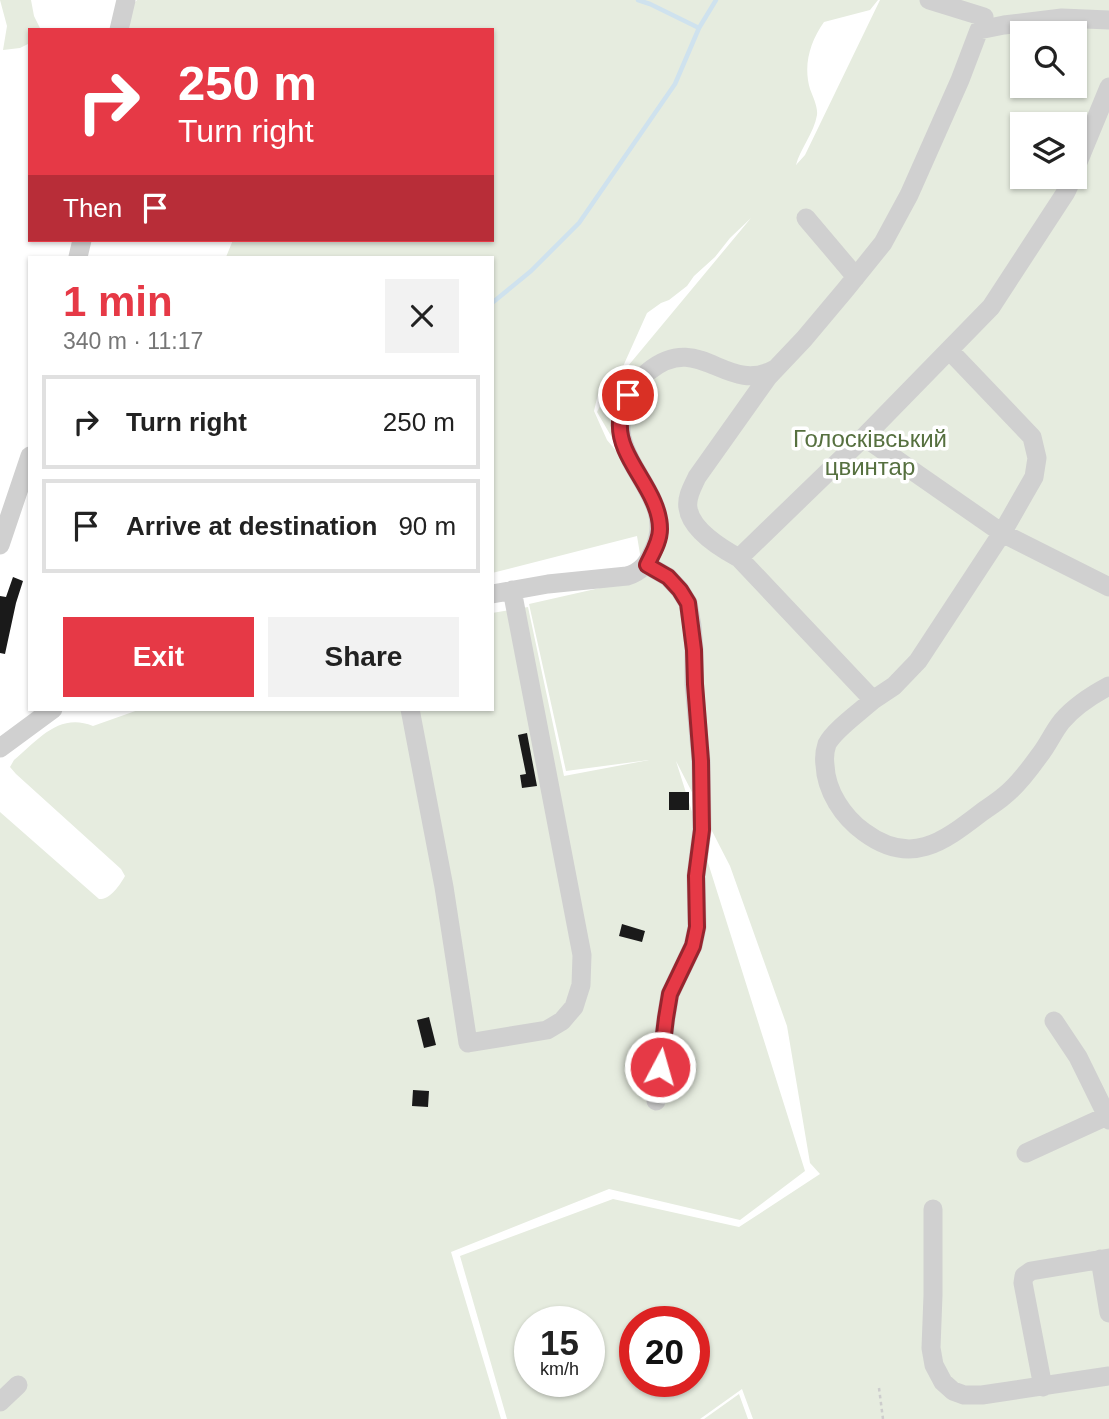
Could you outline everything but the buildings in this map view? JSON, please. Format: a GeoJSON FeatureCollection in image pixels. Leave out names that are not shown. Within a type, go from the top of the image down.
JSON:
{"type":"FeatureCollection","features":[{"type":"Feature","properties":{"kind":"street"},"geometry":{"type":"LineString","coordinates":[[119,28],[126,0]]}},
{"type":"Feature","properties":{"kind":"street"},"geometry":{"type":"LineString","coordinates":[[929,0],[984,16],[1004,25],[1062,18],[1109,20]]}},
{"type":"Feature","properties":{"kind":"street"},"geometry":{"type":"LineString","coordinates":[[873,700],[739,558],[713,542],[698,528],[687,508],[688,500],[697,477],[768,377],[883,243],[909,195],[960,80],[984,16]]}},
{"type":"Feature","properties":{"kind":"street"},"geometry":{"type":"LineString","coordinates":[[1087,142],[1109,87]]}},
{"type":"Feature","properties":{"kind":"street"},"geometry":{"type":"LineString","coordinates":[[739,558],[864,437],[991,307],[1067,189]]}},
{"type":"Feature","properties":{"kind":"street"},"geometry":{"type":"LineString","coordinates":[[806,218],[856,277]]}},
{"type":"Feature","properties":{"kind":"street"},"geometry":{"type":"LineString","coordinates":[[949,350],[1032,437],[1037,458],[1034,477],[1002,533],[918,661],[894,686],[873,700],[827,744],[825,769],[834,796],[849,819],[866,834],[889,846],[917,849],[933,844],[952,835],[1005,795],[1039,756],[1063,720],[1091,695],[1109,686]]}},
{"type":"Feature","properties":{"kind":"street"},"geometry":{"type":"LineString","coordinates":[[494,594],[570,581],[621,577],[647,565],[659,539],[660,527],[655,504],[626,448],[620,424],[628,395],[637,381],[649,370],[662,362],[687,356],[740,376],[759,376],[775,369]]}},
{"type":"Feature","properties":{"kind":"street"},"geometry":{"type":"LineString","coordinates":[[864,437],[1002,533],[1109,587]]}},
{"type":"Feature","properties":{"kind":"street"},"geometry":{"type":"LineString","coordinates":[[0,545],[28,462]]}},
{"type":"Feature","properties":{"kind":"street"},"geometry":{"type":"LineString","coordinates":[[660,527],[690,515]]}},
{"type":"Feature","properties":{"kind":"street"},"geometry":{"type":"LineString","coordinates":[[647,565],[668,577],[688,603],[694,650],[701,761],[702,830],[696,876],[697,927],[693,946],[670,994],[656,1101]]}},
{"type":"Feature","properties":{"kind":"street"},"geometry":{"type":"LineString","coordinates":[[411,711],[444,887],[467,1043],[547,1030],[562,1021],[574,1007],[581,985],[582,955],[512,590]]}},
{"type":"Feature","properties":{"kind":"street"},"geometry":{"type":"LineString","coordinates":[[0,748],[50,711]]}},
{"type":"Feature","properties":{"kind":"street"},"geometry":{"type":"LineString","coordinates":[[1026,1153],[1108,1118],[1078,1058],[1054,1021]]}},
{"type":"Feature","properties":{"kind":"street"},"geometry":{"type":"LineString","coordinates":[[933,1209],[931,1348],[934,1365],[943,1382],[953,1391],[964,1395],[982,1395],[1109,1376]]}},
{"type":"Feature","properties":{"kind":"street"},"geometry":{"type":"LineString","coordinates":[[1042,1387],[1023,1283],[1024,1276],[1031,1271],[1105,1259],[1109,1313]]}},
{"type":"Feature","properties":{"kind":"street"},"geometry":{"type":"LineString","coordinates":[[0,1402],[18,1385]]}},
{"type":"Feature","properties":{"kind":"path"},"geometry":{"type":"LineString","coordinates":[[879,1388],[883,1419]]}},
{"type":"Feature","properties":{"kind":"green space"},"geometry":{"type":"Polygon","coordinates":[[[0,0],[31,0],[40,28],[28,28],[28,44],[3,50],[7,26],[0,0]]]}},
{"type":"Feature","properties":{"kind":"green space","name":"Голосківський цвинтар"},"geometry":{"type":"Polygon","coordinates":[[[137,0],[878,0],[870,10],[824,22],[815,38],[807,71],[817,115],[796,165],[805,155],[880,0],[1109,0],[1109,1419],[753,1419],[742,1389],[700,1419],[507,1419],[460,1256],[613,1199],[739,1227],[820,1174],[810,1163],[787,1026],[730,866],[676,761],[805,1171],[740,1220],[609,1189],[451,1252],[501,1419],[0,1419],[0,812],[99,899],[111,895],[125,876],[121,869],[16,774],[10,767],[14,760],[59,725],[81,723],[93,726],[135,711],[494,711],[494,613],[528,607],[564,776],[649,760],[566,771],[529,604],[644,578],[637,536],[494,572],[494,256],[226,256],[232,242],[494,242],[494,28],[129,28],[132,5],[137,0]],[[751,218],[687,286],[647,313],[616,382],[598,394],[594,411],[607,440],[628,465],[597,412],[606,394],[618,382],[628,366],[751,218]]]}},
{"type":"Feature","properties":{"kind":"green space"},"geometry":{"type":"Polygon","coordinates":[[[739,1394],[748,1419],[704,1419],[739,1394]]]}},
{"type":"Feature","properties":{"kind":"waterway"},"geometry":{"type":"LineString","coordinates":[[638,0],[699,28]]}},
{"type":"Feature","properties":{"kind":"waterway"},"geometry":{"type":"LineString","coordinates":[[494,301],[531,271],[579,223],[675,84],[699,28],[716,0]]}},
{"type":"Feature","properties":{"kind":"route"},"geometry":{"type":"LineString","coordinates":[[628,395],[620,424],[622,437],[655,504],[660,527],[659,539],[647,565],[668,577],[688,603],[694,650],[701,761],[702,830],[696,876],[697,927],[693,946],[670,994],[660,1067]]}}]}
